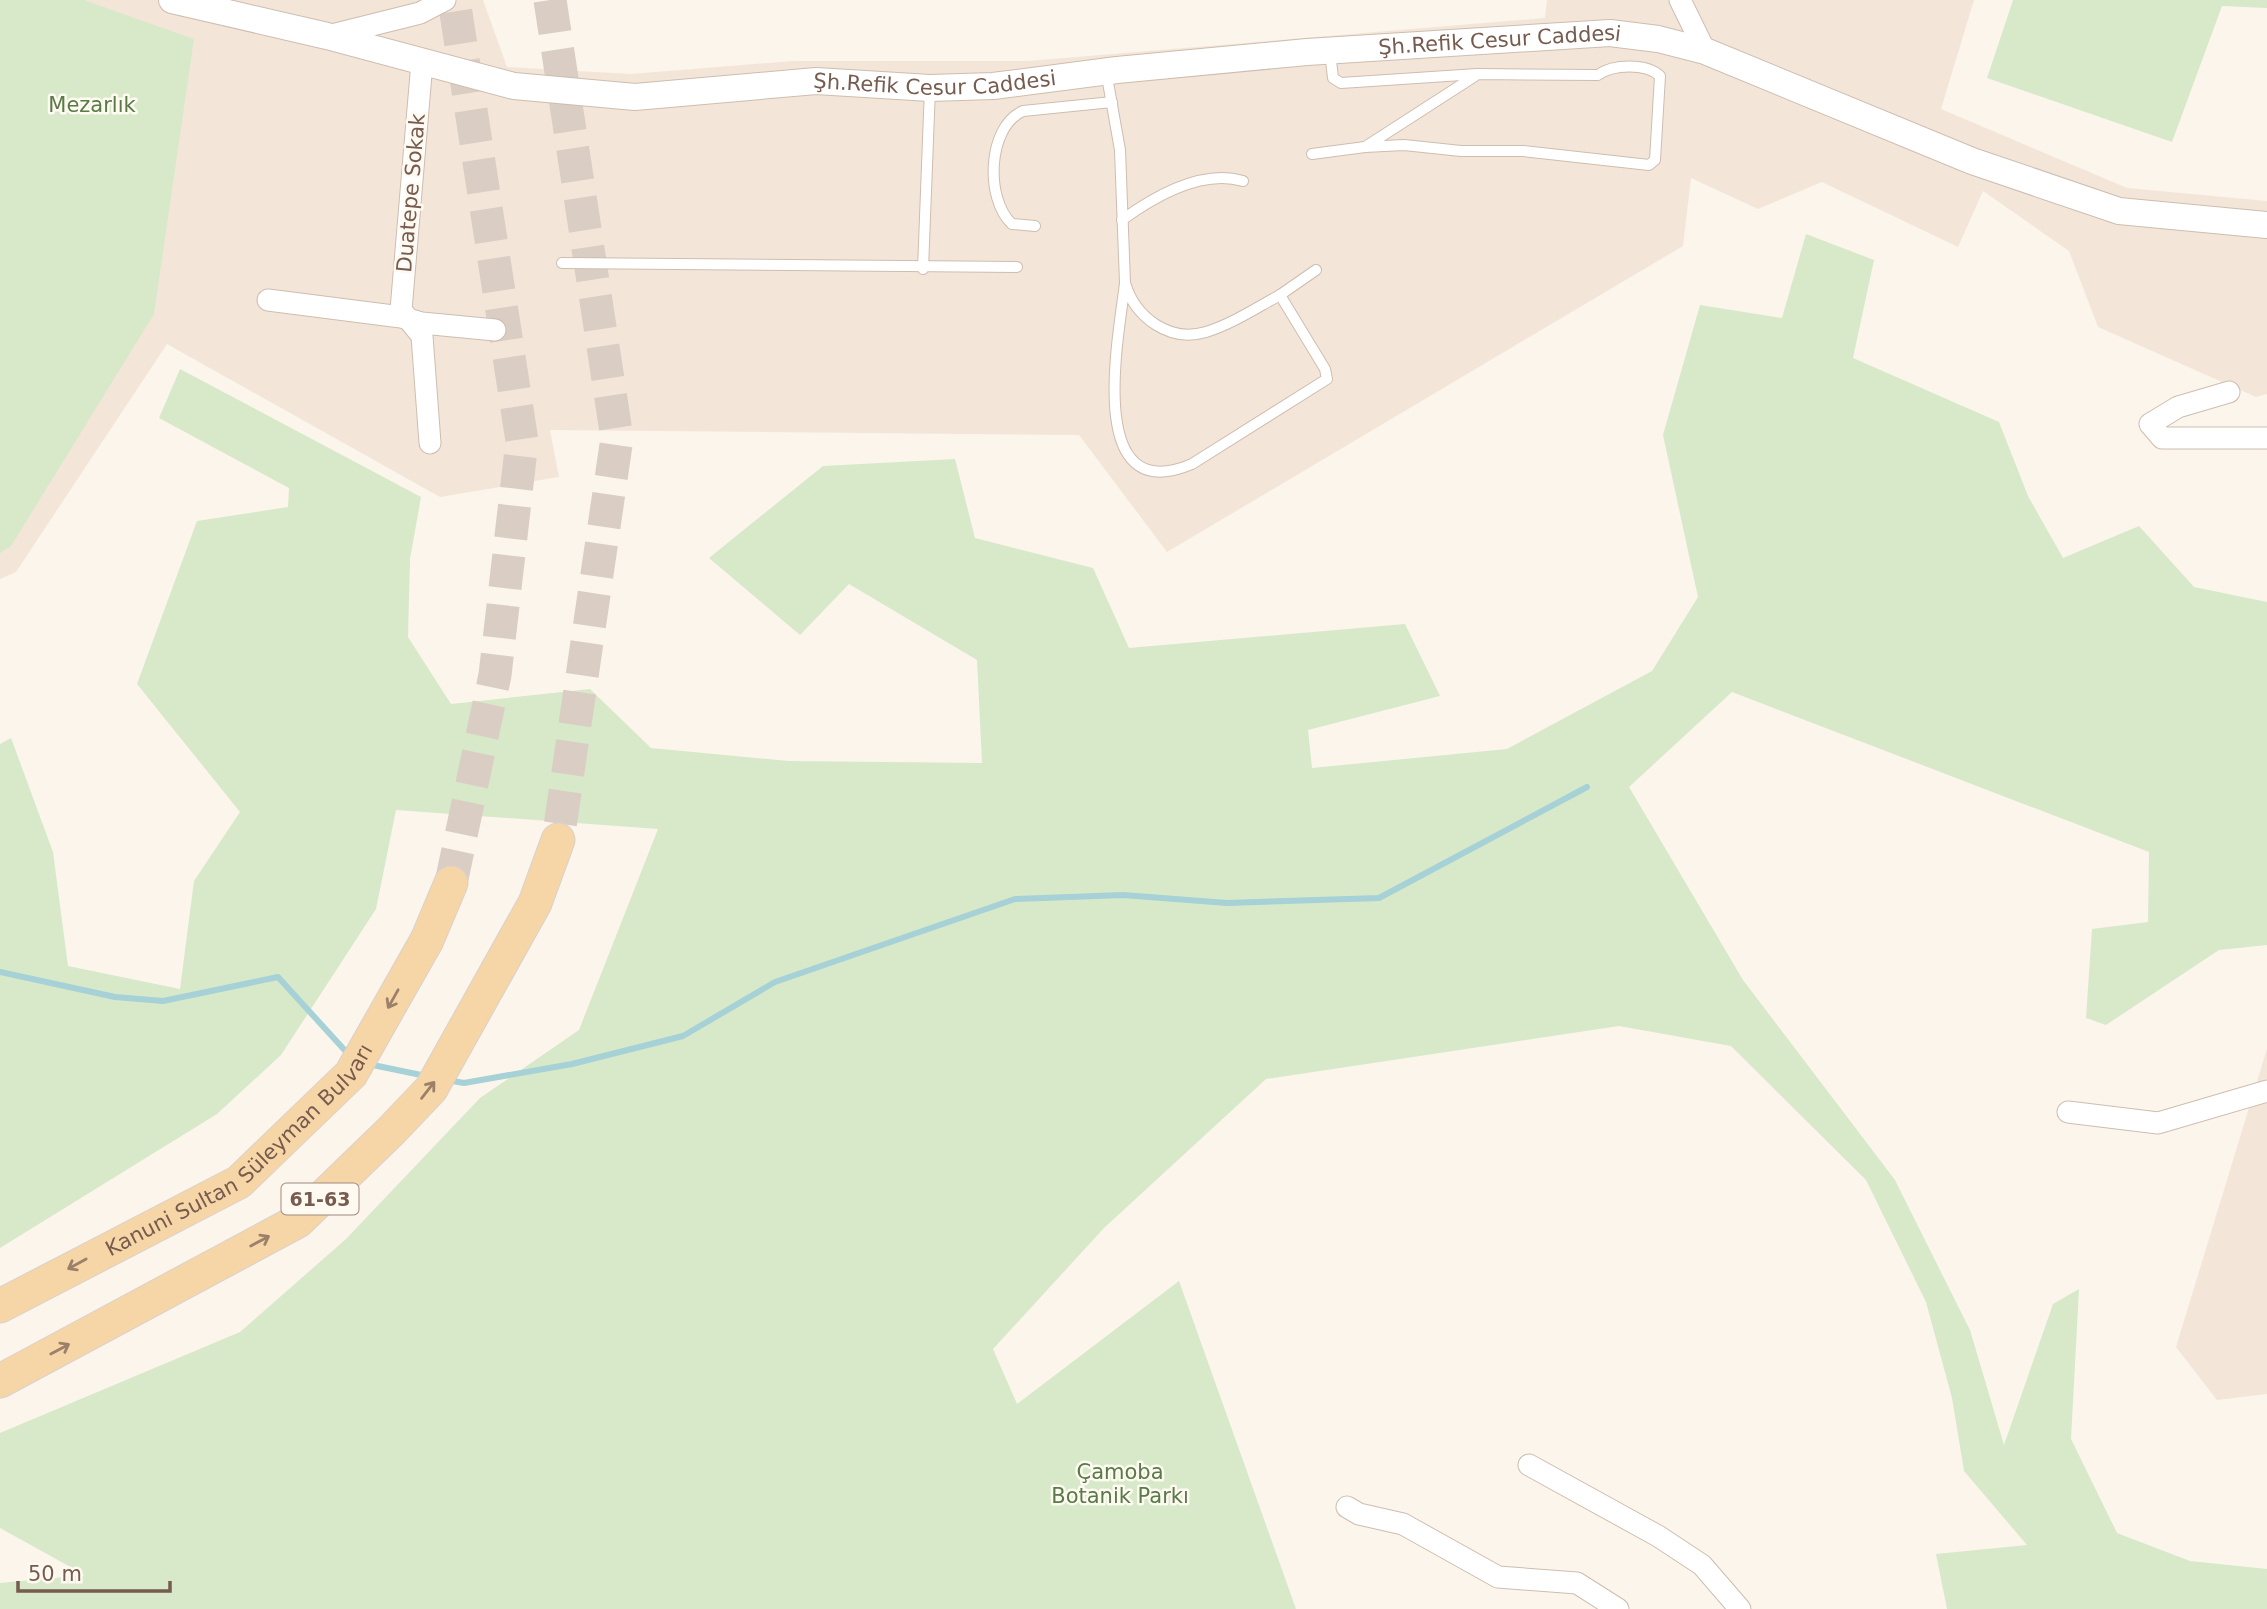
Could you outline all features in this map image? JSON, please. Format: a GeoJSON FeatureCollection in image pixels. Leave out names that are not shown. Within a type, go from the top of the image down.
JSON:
{"type":"FeatureCollection","features":[{"type":"Feature","properties":{"kind":"main road","name":"61-63"},"geometry":{"type":"LineString","coordinates":[[0,1381],[298,1221],[431,1089],[535,903],[558,840]]}},
{"type":"Feature","properties":{"kind":"main road","name":"Kanuni Sultan Süleyman Bulvarı"},"geometry":{"type":"LineString","coordinates":[[0,1306],[239,1182],[351,1074],[427,940],[451,883]]}},
{"type":"Feature","properties":{"kind":"street","name":"Şh.Refik Cesur Caddesi"},"geometry":{"type":"LineString","coordinates":[[172,0],[327,36],[514,86],[635,97],[816,81],[930,88],[993,86],[1107,71],[1330,52],[1610,33],[1658,39],[1705,51],[1972,161],[2119,211],[2267,225]]}},
{"type":"Feature","properties":{"kind":"street"},"geometry":{"type":"LineString","coordinates":[[327,36],[420,13],[445,0]]}},
{"type":"Feature","properties":{"kind":"street"},"geometry":{"type":"LineString","coordinates":[[1679,0],[1705,51]]}},
{"type":"Feature","properties":{"kind":"street","name":"Duatepe Sokak"},"geometry":{"type":"LineString","coordinates":[[422,62],[401,310],[422,336],[430,443]]}},
{"type":"Feature","properties":{"kind":"street"},"geometry":{"type":"LineString","coordinates":[[268,300],[495,330]]}},
{"type":"Feature","properties":{"kind":"street"},"geometry":{"type":"LineString","coordinates":[[2229,392],[2178,407],[2150,424],[2162,438],[2267,438]]}},
{"type":"Feature","properties":{"kind":"street"},"geometry":{"type":"LineString","coordinates":[[2068,1112],[2158,1123],[2267,1091]]}},
{"type":"Feature","properties":{"kind":"street"},"geometry":{"type":"LineString","coordinates":[[1529,1465],[1658,1536],[1702,1565],[1740,1609]]}},
{"type":"Feature","properties":{"kind":"street"},"geometry":{"type":"LineString","coordinates":[[1346,1507],[1359,1514],[1403,1524],[1498,1577],[1577,1583],[1618,1609]]}},
{"type":"Feature","properties":{"kind":"lane"},"geometry":{"type":"LineString","coordinates":[[1312,154],[1404,145],[1461,151],[1523,151],[1649,165],[1655,160],[1660,76],[1654,71],[1609,67],[1598,75],[1477,74],[1341,83],[1333,78],[1330,52]]}},
{"type":"Feature","properties":{"kind":"lane"},"geometry":{"type":"LineString","coordinates":[[1107,71],[1120,150],[1125,284],[1112,405],[1127,452],[1141,466],[1157,473],[1172,472],[1192,464],[1327,379],[1325,369],[1280,295]]}},
{"type":"Feature","properties":{"kind":"lane"},"geometry":{"type":"LineString","coordinates":[[1365,147],[1477,74]]}},
{"type":"Feature","properties":{"kind":"lane"},"geometry":{"type":"LineString","coordinates":[[923,269],[930,88]]}},
{"type":"Feature","properties":{"kind":"lane"},"geometry":{"type":"LineString","coordinates":[[1035,226],[1012,224],[998,205],[996,145],[1003,128],[1012,116],[1023,111],[1112,102]]}},
{"type":"Feature","properties":{"kind":"lane"},"geometry":{"type":"LineString","coordinates":[[1122,220],[1167,193],[1211,177],[1226,176],[1243,181]]}},
{"type":"Feature","properties":{"kind":"lane"},"geometry":{"type":"LineString","coordinates":[[562,263],[923,269],[1017,267]]}},
{"type":"Feature","properties":{"kind":"lane"},"geometry":{"type":"LineString","coordinates":[[1125,284],[1130,299],[1144,317],[1161,329],[1203,333],[1227,324],[1280,295],[1316,270]]}},
{"type":"Feature","properties":{"kind":"shaded area"},"geometry":{"type":"Polygon","coordinates":[[[0,0],[483,0],[507,67],[631,74],[793,61],[1028,61],[1545,18],[1547,0],[1974,0],[1941,109],[2127,188],[2267,201],[2267,394],[2256,397],[2098,327],[2069,251],[1983,191],[1958,247],[1822,182],[1758,209],[1691,178],[1683,246],[1167,552],[1079,435],[550,430],[559,477],[440,497],[167,344],[16,572],[0,579],[0,0]]]}},
{"type":"Feature","properties":{"kind":"shaded area"},"geometry":{"type":"Polygon","coordinates":[[[2267,1049],[2267,1394],[2217,1400],[2176,1347],[2267,1049]]]}},
{"type":"Feature","properties":{"kind":"green space","name":"Mezarlık"},"geometry":{"type":"Polygon","coordinates":[[[0,0],[84,0],[194,39],[154,314],[11,546],[0,553],[0,0]]]}},
{"type":"Feature","properties":{"kind":"green space"},"geometry":{"type":"Polygon","coordinates":[[[2013,0],[2267,0],[2267,8],[2222,6],[2172,142],[1987,78],[2013,0]]]}},
{"type":"Feature","properties":{"kind":"green space","name":"Çamoba Botanik Parkı"},"geometry":{"type":"Polygon","coordinates":[[[1806,234],[1874,260],[1853,358],[1999,422],[2028,496],[2063,558],[2139,526],[2194,587],[2267,602],[2267,945],[2219,950],[2106,1025],[2086,1018],[2092,929],[2148,922],[2149,852],[1732,692],[1629,787],[1743,980],[1895,1180],[1970,1330],[2004,1445],[2053,1304],[2079,1289],[2071,1439],[2117,1533],[2190,1561],[2267,1569],[2267,1609],[1947,1609],[1936,1554],[2027,1545],[1964,1471],[1952,1398],[1926,1302],[1866,1180],[1731,1046],[1619,1026],[1266,1079],[1104,1228],[993,1349],[1017,1404],[1179,1281],[1296,1609],[0,1609],[0,1583],[85,1575],[0,1528],[0,1433],[240,1332],[346,1239],[480,1098],[579,1030],[658,829],[396,810],[376,909],[281,1055],[217,1114],[0,1248],[0,744],[11,738],[53,852],[68,966],[180,989],[194,881],[240,812],[137,684],[197,521],[288,507],[289,488],[159,418],[180,369],[421,497],[410,559],[408,637],[451,704],[590,689],[651,748],[789,761],[982,763],[977,660],[849,584],[800,635],[709,558],[823,466],[955,459],[975,538],[1093,568],[1129,648],[1405,624],[1440,696],[1308,730],[1312,768],[1507,749],[1652,671],[1698,597],[1663,435],[1700,305],[1782,318],[1806,234]]]}},
{"type":"Feature","properties":{"kind":"waterway"},"geometry":{"type":"LineString","coordinates":[[447,1080],[464,1083],[572,1064],[683,1036],[775,982],[1015,899],[1123,895],[1227,903],[1379,898],[1587,787]]}},
{"type":"Feature","properties":{"kind":"waterway"},"geometry":{"type":"LineString","coordinates":[[0,972],[115,997],[163,1001],[278,977],[350,1056]]}},
{"type":"Feature","properties":{"kind":"waterway"},"geometry":{"type":"LineString","coordinates":[[368,1064],[426,1076]]}},
{"type":"Feature","properties":{"kind":"tunnel"},"geometry":{"type":"LineString","coordinates":[[451,883],[495,675],[522,441],[454,0]]}},
{"type":"Feature","properties":{"kind":"tunnel"},"geometry":{"type":"LineString","coordinates":[[550,0],[617,438],[558,840]]}}]}
